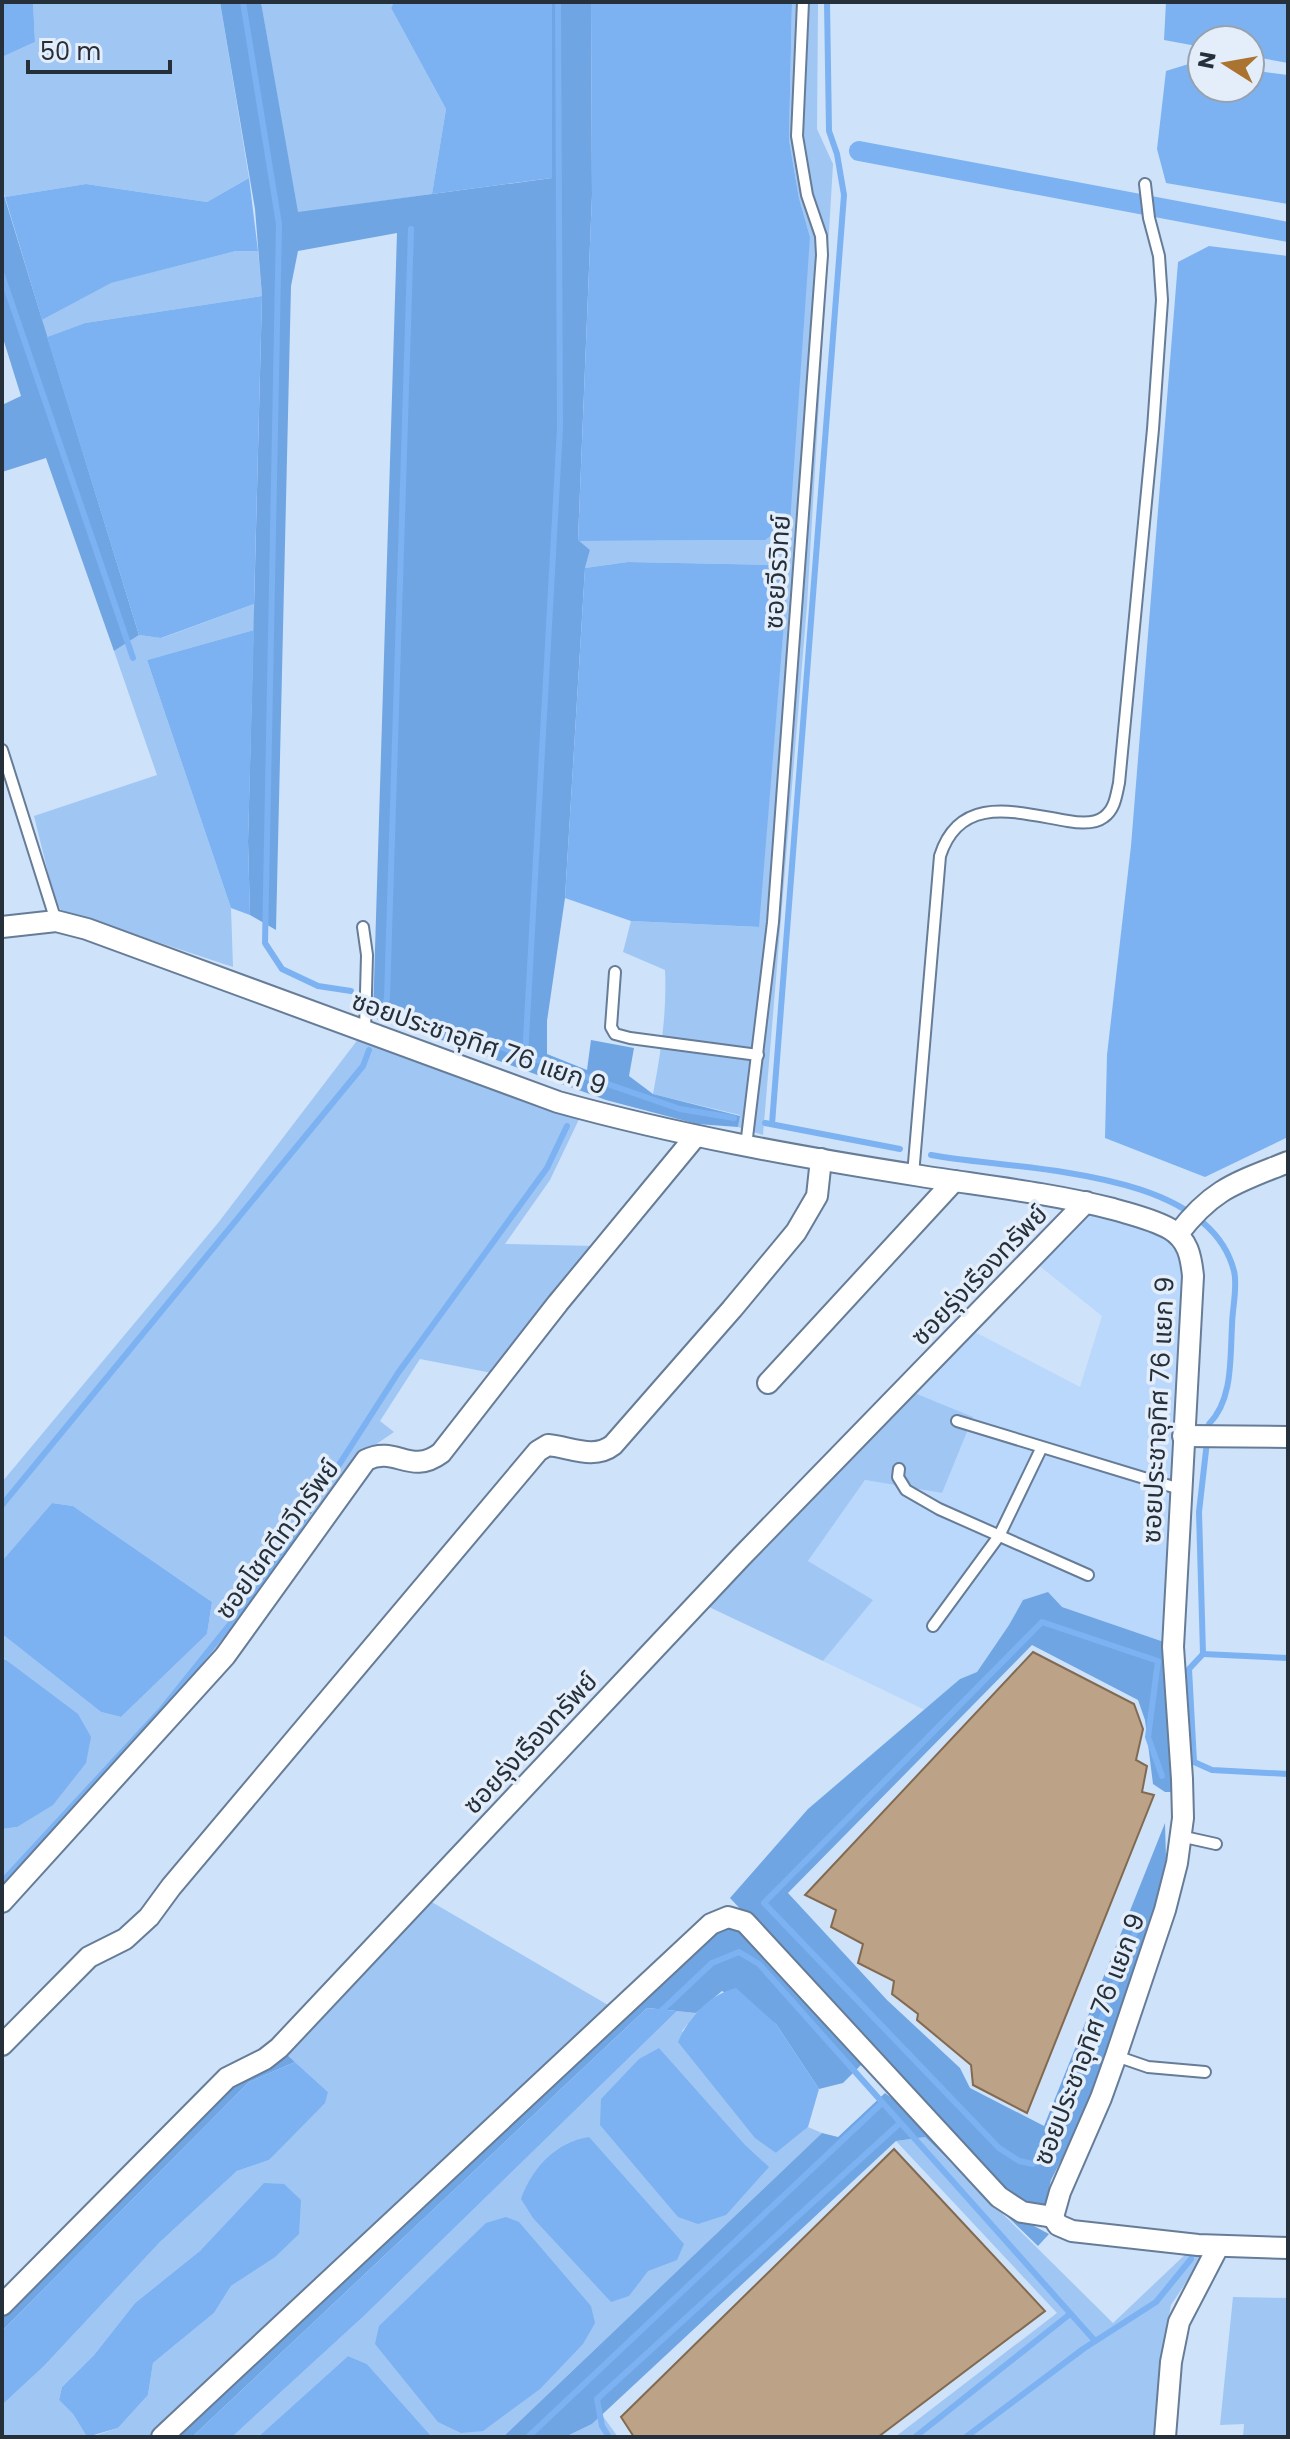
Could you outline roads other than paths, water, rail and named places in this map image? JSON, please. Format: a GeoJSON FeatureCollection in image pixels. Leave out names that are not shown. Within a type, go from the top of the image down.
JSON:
{"type":"FeatureCollection","features":[{"type":"Feature","properties":{"kind":"street","name":"ซอยประชาอุทิศ 76 แยก 9"},"geometry":{"type":"LineString","coordinates":[[2,927],[56,921],[87,929],[558,1102],[695,1137],[1086,1202],[1150,1219],[1178,1234],[1187,1245],[1193,1276],[1173,1647],[1182,1779],[1180,1836],[1165,1910],[1101,2098],[1060,2192],[1053,2217]]}},
{"type":"Feature","properties":{"kind":"street","name":"ซอยโชคดีทวีทรัพย์"},"geometry":{"type":"LineString","coordinates":[[2,1902],[225,1656],[366,1460],[378,1454],[416,1463],[432,1460],[441,1453],[558,1303],[695,1137]]}},
{"type":"Feature","properties":{"kind":"street"},"geometry":{"type":"LineString","coordinates":[[2,2045],[89,1957],[125,1939],[149,1917],[538,1451],[548,1445],[595,1453],[604,1452],[613,1445],[796,1232],[817,1196],[821,1159]]}},
{"type":"Feature","properties":{"kind":"street"},"geometry":{"type":"LineString","coordinates":[[1178,1234],[1207,1200],[1226,1187],[1288,1162]]}},
{"type":"Feature","properties":{"kind":"street"},"geometry":{"type":"LineString","coordinates":[[768,1383],[954,1181]]}},
{"type":"Feature","properties":{"kind":"street","name":"ซอยรุ่งเรืองทรัพย์"},"geometry":{"type":"LineString","coordinates":[[2,2305],[227,2078],[265,2059],[279,2048],[741,1557],[1086,1202]]}},
{"type":"Feature","properties":{"kind":"street"},"geometry":{"type":"LineString","coordinates":[[1183,1436],[1288,1437]]}},
{"type":"Feature","properties":{"kind":"street"},"geometry":{"type":"LineString","coordinates":[[162,2437],[711,1924],[728,1917],[745,1922],[999,2197],[1022,2212],[1053,2217],[1058,2225],[1072,2231],[1218,2247],[1288,2248]]}},
{"type":"Feature","properties":{"kind":"street"},"geometry":{"type":"LineString","coordinates":[[1165,2437],[1171,2362],[1179,2322],[1218,2247]]}},
{"type":"Feature","properties":{"kind":"lane","name":"ซอยวีรวิทย์"},"geometry":{"type":"LineString","coordinates":[[746,1146],[773,922],[822,255],[821,236],[807,195],[797,136],[803,2]]}},
{"type":"Feature","properties":{"kind":"lane"},"geometry":{"type":"LineString","coordinates":[[913,1175],[940,856],[945,841],[955,829],[983,811],[999,810],[1076,822],[1094,821],[1103,818],[1114,806],[1117,795],[1150,460],[1162,300],[1159,256],[1149,218],[1145,184]]}},
{"type":"Feature","properties":{"kind":"lane"},"geometry":{"type":"LineString","coordinates":[[2,750],[56,921]]}},
{"type":"Feature","properties":{"kind":"lane"},"geometry":{"type":"LineString","coordinates":[[363,927],[367,955],[365,1030]]}},
{"type":"Feature","properties":{"kind":"lane"},"geometry":{"type":"LineString","coordinates":[[615,972],[611,1027],[615,1034],[758,1055]]}},
{"type":"Feature","properties":{"kind":"lane"},"geometry":{"type":"LineString","coordinates":[[957,1421],[1180,1489]]}},
{"type":"Feature","properties":{"kind":"lane"},"geometry":{"type":"LineString","coordinates":[[933,1626],[999,1536],[1041,1449]]}},
{"type":"Feature","properties":{"kind":"lane"},"geometry":{"type":"LineString","coordinates":[[899,1469],[898,1477],[906,1490],[939,1509],[1088,1575]]}},
{"type":"Feature","properties":{"kind":"lane"},"geometry":{"type":"LineString","coordinates":[[1180,1836],[1216,1844]]}},
{"type":"Feature","properties":{"kind":"lane"},"geometry":{"type":"LineString","coordinates":[[1116,2056],[1148,2067],[1205,2072]]}},
{"type":"Feature","properties":{"kind":"waterway"},"geometry":{"type":"LineString","coordinates":[[243,2],[279,224],[265,943],[282,969],[318,986],[351,991]]}},
{"type":"Feature","properties":{"kind":"waterway"},"geometry":{"type":"LineString","coordinates":[[525,1057],[560,428],[558,2]]}},
{"type":"Feature","properties":{"kind":"waterway"},"geometry":{"type":"LineString","coordinates":[[772,1124],[844,195],[837,154],[829,131],[827,2]]}},
{"type":"Feature","properties":{"kind":"waterway"},"geometry":{"type":"LineString","coordinates":[[859,151],[1288,232]]}},
{"type":"Feature","properties":{"kind":"waterway"},"geometry":{"type":"LineString","coordinates":[[380,1018],[387,998],[411,229]]}},
{"type":"Feature","properties":{"kind":"waterway"},"geometry":{"type":"LineString","coordinates":[[2,275],[133,658]]}},
{"type":"Feature","properties":{"kind":"waterway"},"geometry":{"type":"LineString","coordinates":[[384,1007],[680,1109],[734,1118]]}},
{"type":"Feature","properties":{"kind":"waterway"},"geometry":{"type":"LineString","coordinates":[[2,1505],[363,1066],[369,1050]]}},
{"type":"Feature","properties":{"kind":"waterway"},"geometry":{"type":"LineString","coordinates":[[765,1123],[900,1149]]}},
{"type":"Feature","properties":{"kind":"waterway"},"geometry":{"type":"LineString","coordinates":[[2,1882],[162,1709],[263,1583],[398,1373],[547,1168],[567,1126]]}},
{"type":"Feature","properties":{"kind":"waterway"},"geometry":{"type":"LineString","coordinates":[[931,1155],[1057,1171],[1148,1192],[1187,1211],[1217,1237],[1234,1271],[1235,1291],[1229,1378],[1222,1403],[1209,1424],[1199,1512],[1203,1654],[1189,1669],[1194,1762],[1212,1770],[1288,1774]]}},
{"type":"Feature","properties":{"kind":"waterway"},"geometry":{"type":"LineString","coordinates":[[1141,1917],[1051,2149],[1033,2164],[1019,2161],[999,2148],[764,1903],[1042,1622],[1158,1661],[1148,1737],[1162,1776]]}},
{"type":"Feature","properties":{"kind":"waterway"},"geometry":{"type":"LineString","coordinates":[[1203,1654],[1288,1658]]}},
{"type":"Feature","properties":{"kind":"waterway"},"geometry":{"type":"LineString","coordinates":[[658,2014],[712,1963],[739,1952],[759,1964],[1095,2341]]}},
{"type":"Feature","properties":{"kind":"waterway"},"geometry":{"type":"LineString","coordinates":[[528,2437],[882,2103]]}},
{"type":"Feature","properties":{"kind":"waterway"},"geometry":{"type":"LineString","coordinates":[[609,2437],[602,2426],[597,2399],[900,2123]]}},
{"type":"Feature","properties":{"kind":"waterway"},"geometry":{"type":"LineString","coordinates":[[966,2437],[1083,2349],[1156,2302],[1191,2259]]}},
{"type":"Feature","properties":{"kind":"waterway"},"geometry":{"type":"LineString","coordinates":[[915,2437],[1070,2314]]}}]}
